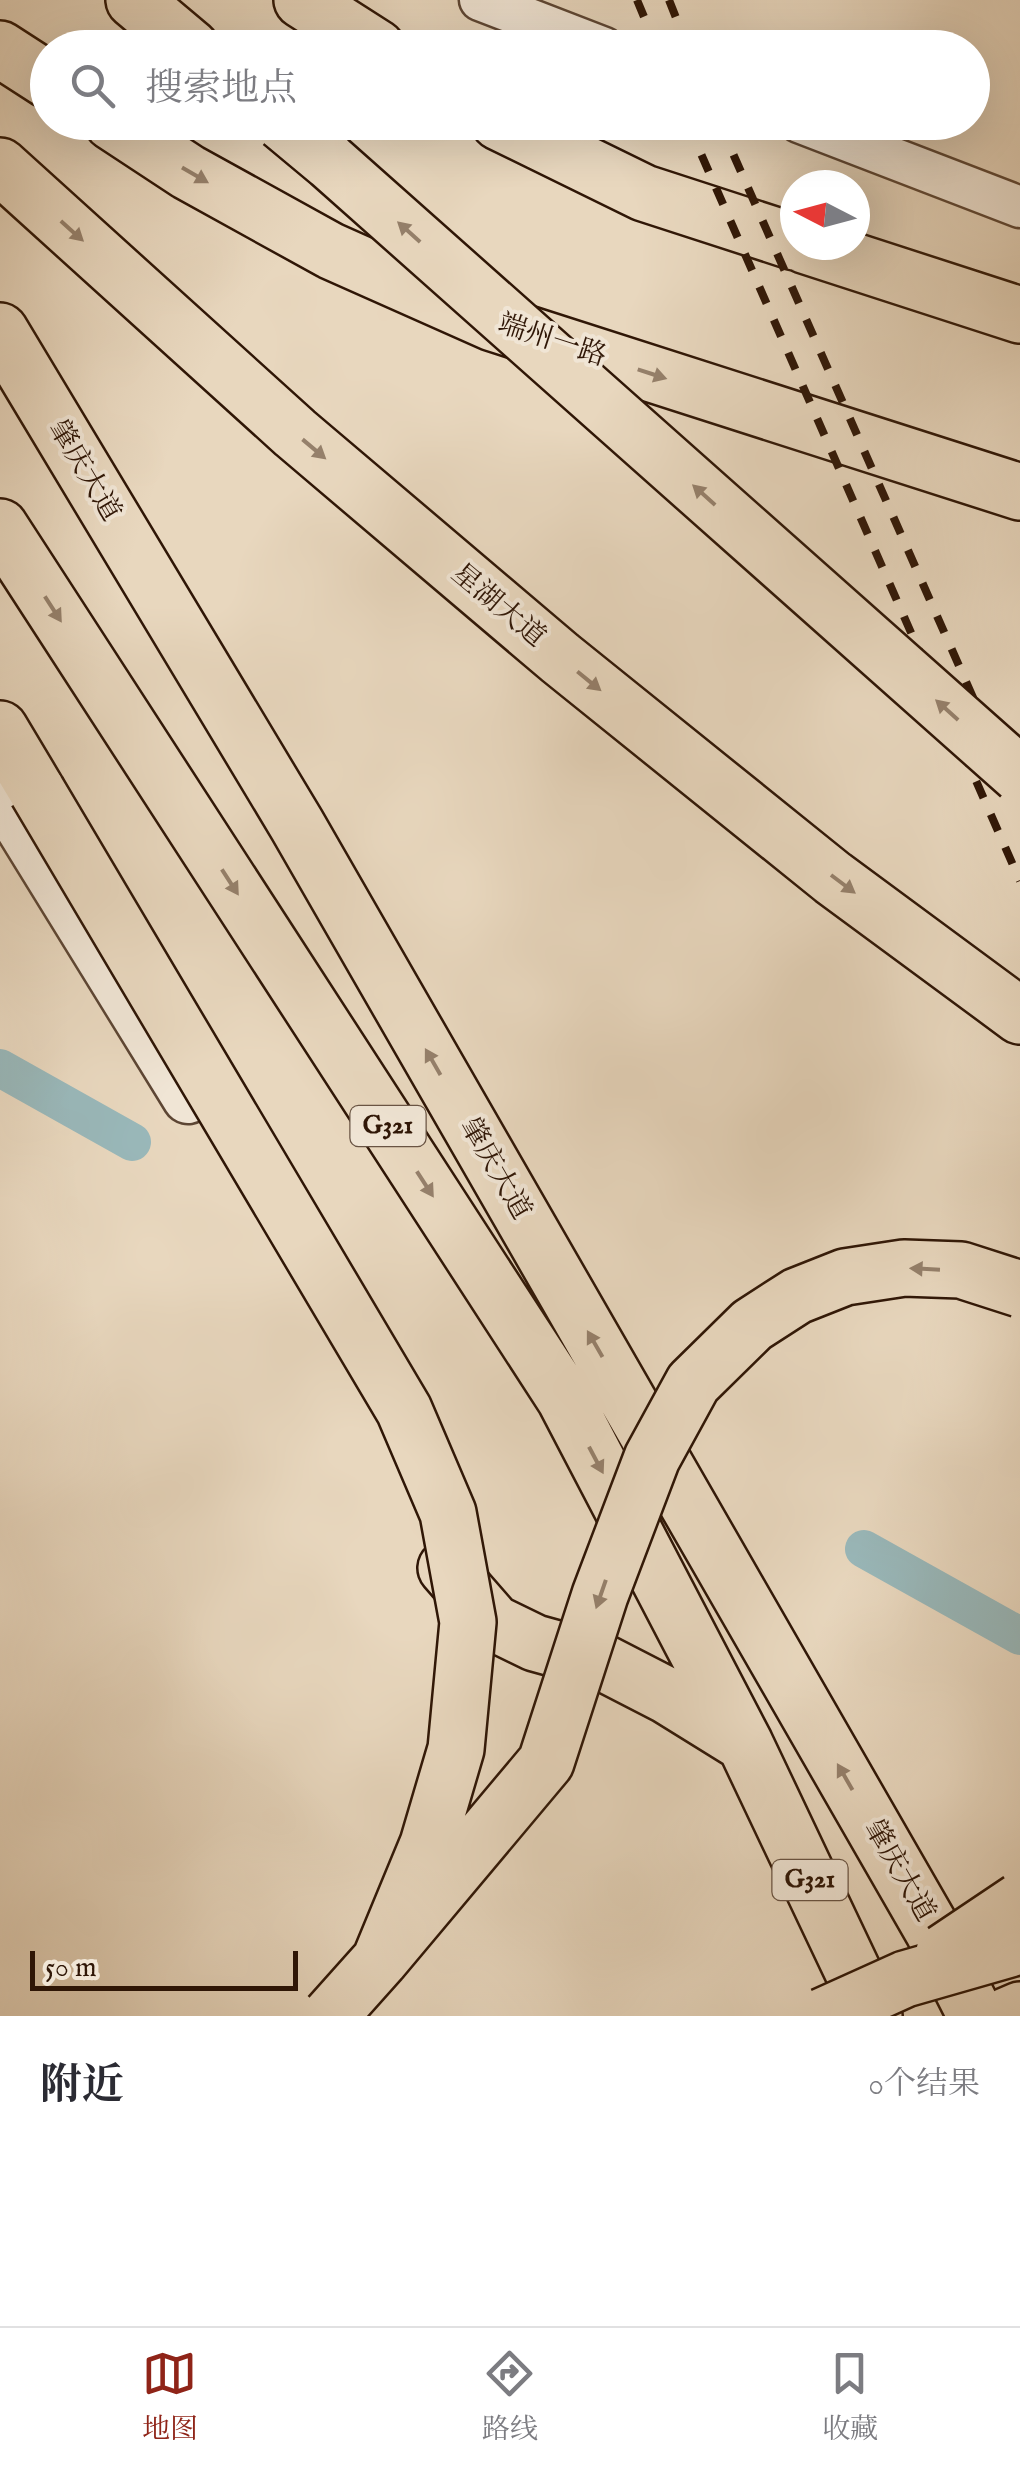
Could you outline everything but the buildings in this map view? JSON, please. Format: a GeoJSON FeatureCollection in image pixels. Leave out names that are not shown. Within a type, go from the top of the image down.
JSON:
{"type":"FeatureCollection","features":[{"type":"Feature","properties":{"kind":"main road"},"geometry":{"type":"LineString","coordinates":[[134,0],[170,30]]}},
{"type":"Feature","properties":{"kind":"main road"},"geometry":{"type":"LineString","coordinates":[[302,0],[349,30]]}},
{"type":"Feature","properties":{"kind":"main road"},"geometry":{"type":"LineString","coordinates":[[0,49],[30,68]]}},
{"type":"Feature","properties":{"kind":"main road","name":"端州一路"},"geometry":{"type":"LineString","coordinates":[[139,140],[188,172],[331,250],[493,323],[1020,492]]}},
{"type":"Feature","properties":{"kind":"main road"},"geometry":{"type":"LineString","coordinates":[[303,140],[1020,775]]}},
{"type":"Feature","properties":{"kind":"main road"},"geometry":{"type":"LineString","coordinates":[[536,140],[644,193],[780,237]]}},
{"type":"Feature","properties":{"kind":"main road","name":"星湖大道"},"geometry":{"type":"LineString","coordinates":[[0,166],[295,433],[560,658],[833,878],[1020,1016]]}},
{"type":"Feature","properties":{"kind":"main road"},"geometry":{"type":"LineString","coordinates":[[850,260],[1020,315]]}},
{"type":"Feature","properties":{"kind":"main road","name":"肇庆大道"},"geometry":{"type":"LineString","coordinates":[[0,330],[297,825],[933,1931],[976,2016]]}},
{"type":"Feature","properties":{"kind":"main road","name":"G321"},"geometry":{"type":"LineString","coordinates":[[0,527],[565,1399],[745,1744],[890,1997]]}},
{"type":"Feature","properties":{"kind":"main road"},"geometry":{"type":"LineString","coordinates":[[0,729],[18,792],[404,1410],[448,1514],[468,1622],[456,1749],[428,1844],[380,1960]]}},
{"type":"Feature","properties":{"kind":"main road"},"geometry":{"type":"LineString","coordinates":[[330,2016],[546,1762],[600,1595],[652,1458],[693,1384],[752,1325],[797,1296],[845,1277],[904,1268],[962,1270],[1020,1288]]}},
{"type":"Feature","properties":{"kind":"main road"},"geometry":{"type":"LineString","coordinates":[[434,1554],[494,1622],[535,1644],[600,1662],[666,1695],[745,1744]]}},
{"type":"Feature","properties":{"kind":"main road"},"geometry":{"type":"LineString","coordinates":[[890,1997],[1020,1900]]}},
{"type":"Feature","properties":{"kind":"main road"},"geometry":{"type":"LineString","coordinates":[[823,2016],[890,1997],[1020,1946]]}},
{"type":"Feature","properties":{"kind":"main road"},"geometry":{"type":"LineString","coordinates":[[1006,2016],[1020,2010]]}},
{"type":"Feature","properties":{"kind":"street"},"geometry":{"type":"LineString","coordinates":[[480,0],[558,30]]}},
{"type":"Feature","properties":{"kind":"street"},"geometry":{"type":"LineString","coordinates":[[846,140],[1020,207]]}},
{"type":"Feature","properties":{"kind":"street"},"geometry":{"type":"LineString","coordinates":[[18,792],[380,1409],[434,1554],[452,1693],[410,1862],[316,2016]]}},
{"type":"Feature","properties":{"kind":"waterway"},"geometry":{"type":"LineString","coordinates":[[0,1068],[132,1142]]}},
{"type":"Feature","properties":{"kind":"waterway"},"geometry":{"type":"LineString","coordinates":[[864,1549],[1020,1636]]}},
{"type":"Feature","properties":{"kind":"railway"},"geometry":{"type":"LineString","coordinates":[[637,0],[650,30]]}},
{"type":"Feature","properties":{"kind":"railway"},"geometry":{"type":"LineString","coordinates":[[669,0],[681,30]]}},
{"type":"Feature","properties":{"kind":"railway"},"geometry":{"type":"LineString","coordinates":[[695,140],[1020,881]]}},
{"type":"Feature","properties":{"kind":"railway"},"geometry":{"type":"LineString","coordinates":[[727,140],[1020,804]]}}]}
